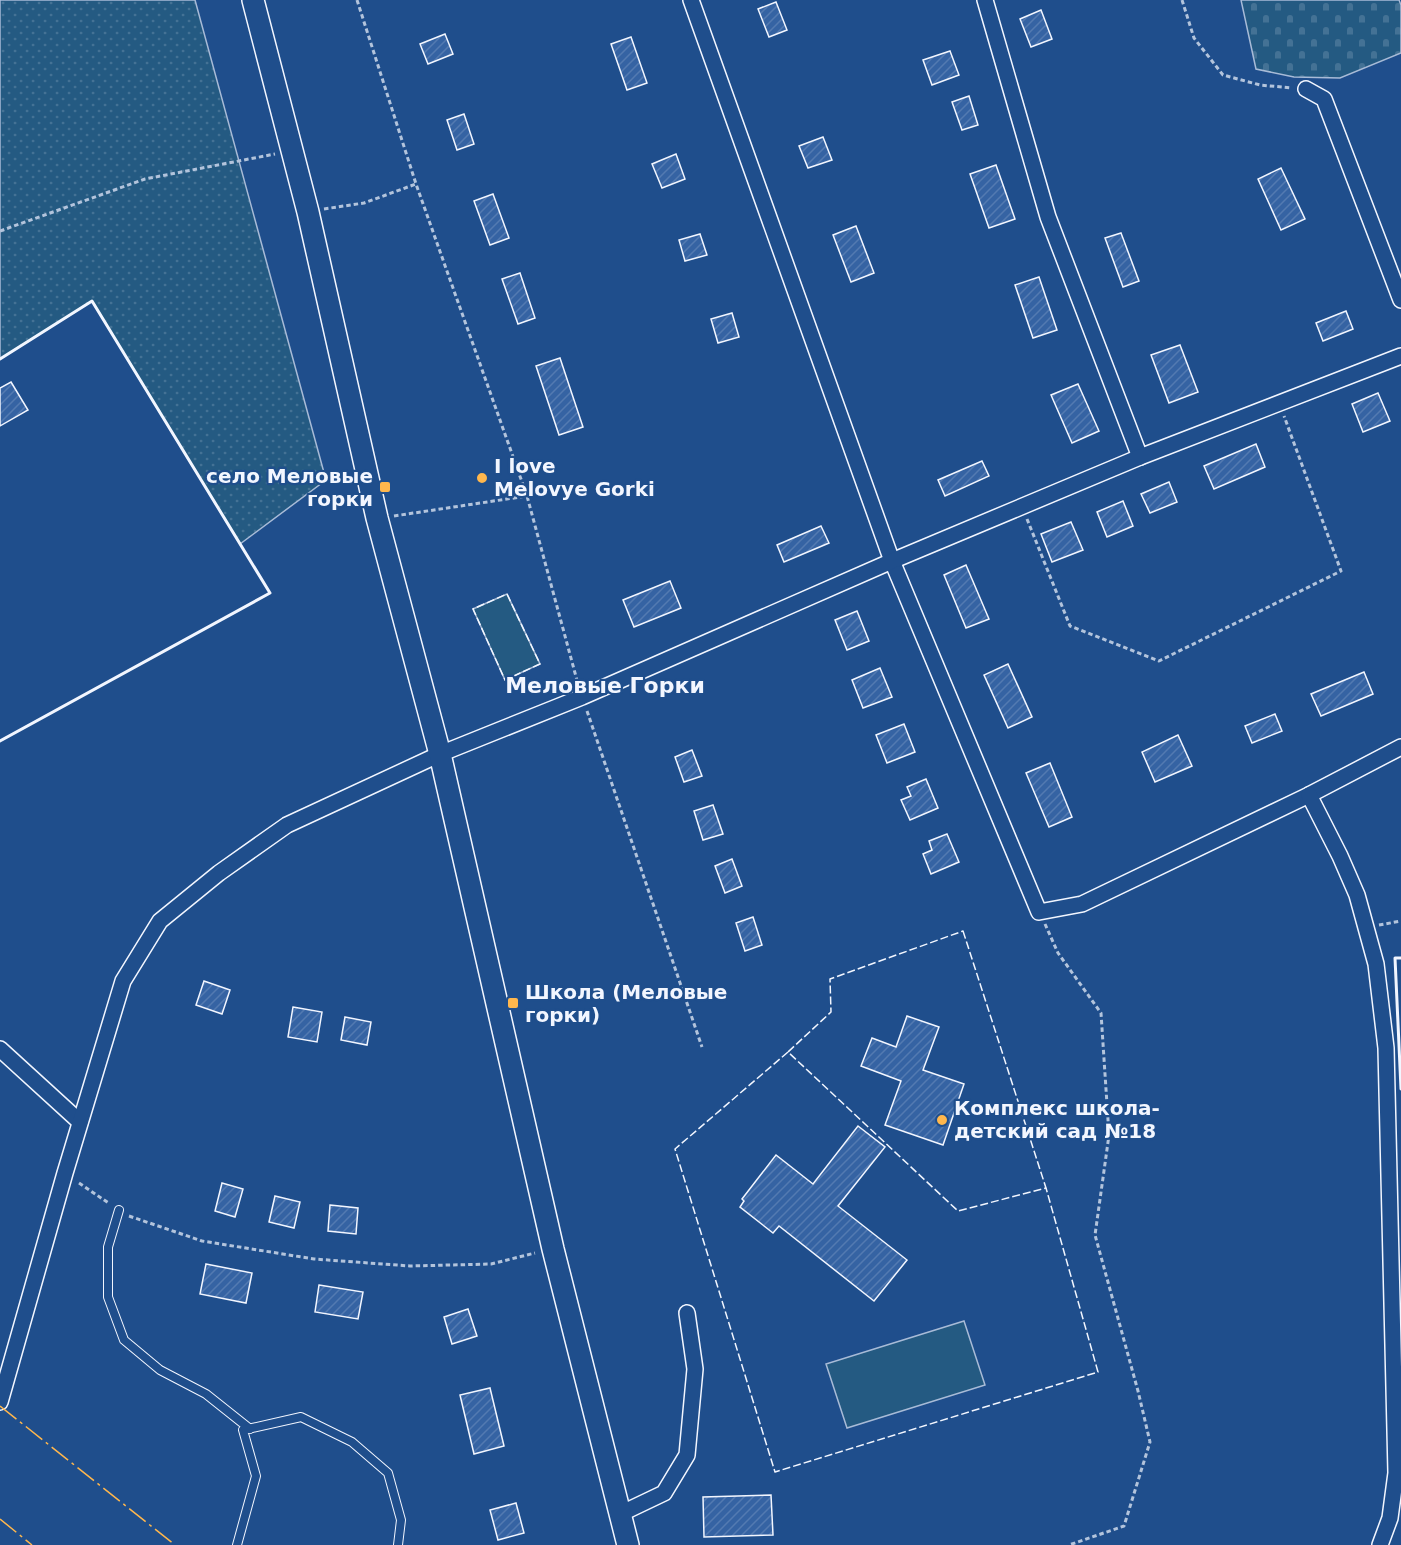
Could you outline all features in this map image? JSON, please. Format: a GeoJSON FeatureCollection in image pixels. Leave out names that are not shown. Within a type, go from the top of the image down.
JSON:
{"type":"FeatureCollection","features":[{"type":"Feature","properties":{"kind":"street"},"geometry":{"type":"LineString","coordinates":[[253,0],[308,212],[377,518],[440,754],[553,1249],[628,1545]]}},
{"type":"Feature","properties":{"kind":"street"},"geometry":{"type":"LineString","coordinates":[[691,0],[892,561],[1039,912],[1082,904],[1309,795],[1401,747]]}},
{"type":"Feature","properties":{"kind":"street"},"geometry":{"type":"LineString","coordinates":[[985,0],[1048,217],[1140,457]]}},
{"type":"Feature","properties":{"kind":"street"},"geometry":{"type":"LineString","coordinates":[[1306,89],[1324,99],[1401,300]]}},
{"type":"Feature","properties":{"kind":"street"},"geometry":{"type":"LineString","coordinates":[[0,1402],[65,1173],[123,981],[160,921],[219,873],[287,825],[440,754],[582,697],[892,561],[1140,457],[1401,356]]}},
{"type":"Feature","properties":{"kind":"street"},"geometry":{"type":"LineString","coordinates":[[1309,795],[1340,856],[1357,895],[1367,927],[1376,964],[1386,1048],[1396,1473],[1390,1518],[1380,1545]]}},
{"type":"Feature","properties":{"kind":"street"},"geometry":{"type":"LineString","coordinates":[[0,1049],[80,1122]]}},
{"type":"Feature","properties":{"kind":"street"},"geometry":{"type":"LineString","coordinates":[[620,1514],[664,1493],[687,1455],[694,1370],[687,1313]]}},
{"type":"Feature","properties":{"kind":"lane"},"geometry":{"type":"LineString","coordinates":[[119,1210],[108,1247],[108,1298],[124,1340],[160,1370],[206,1394],[250,1428]]}},
{"type":"Feature","properties":{"kind":"lane"},"geometry":{"type":"LineString","coordinates":[[237,1545],[256,1476],[243,1430],[300,1417],[352,1442],[387,1473],[401,1520],[398,1545]]}},
{"type":"Feature","properties":{"kind":"path"},"geometry":{"type":"LineString","coordinates":[[357,0],[416,184],[527,496],[582,697],[702,1047]]}},
{"type":"Feature","properties":{"kind":"path"},"geometry":{"type":"LineString","coordinates":[[1182,0],[1194,38],[1223,75],[1260,85],[1306,89]]}},
{"type":"Feature","properties":{"kind":"path"},"geometry":{"type":"LineString","coordinates":[[0,231],[145,179],[292,150]]}},
{"type":"Feature","properties":{"kind":"path"},"geometry":{"type":"LineString","coordinates":[[308,212],[364,203],[416,184]]}},
{"type":"Feature","properties":{"kind":"path"},"geometry":{"type":"LineString","coordinates":[[1022,506],[1070,626],[1160,661],[1341,571],[1279,403]]}},
{"type":"Feature","properties":{"kind":"path"},"geometry":{"type":"LineString","coordinates":[[377,518],[527,496]]}},
{"type":"Feature","properties":{"kind":"path"},"geometry":{"type":"LineString","coordinates":[[1039,912],[1058,953],[1101,1013],[1109,1135],[1095,1236],[1150,1442],[1124,1526],[1069,1545]]}},
{"type":"Feature","properties":{"kind":"path"},"geometry":{"type":"LineString","coordinates":[[1367,927],[1401,921]]}},
{"type":"Feature","properties":{"kind":"path"},"geometry":{"type":"LineString","coordinates":[[65,1173],[127,1215],[202,1241],[314,1259],[410,1266],[491,1264],[553,1249]]}},
{"type":"Feature","properties":{"kind":"green space"},"geometry":{"type":"Polygon","coordinates":[[[0,0],[195,0],[326,480],[240,544],[92,301],[0,359],[0,0]]]}},
{"type":"Feature","properties":{"kind":"green space"},"geometry":{"type":"Polygon","coordinates":[[[1241,0],[1399,0],[1401,5],[1401,53],[1340,78],[1294,77],[1256,69],[1241,0]]]}},
{"type":"Feature","properties":{"kind":"green space"},"geometry":{"type":"Polygon","coordinates":[[[507,594],[540,664],[505,680],[473,609],[507,594]]]}},
{"type":"Feature","properties":{"kind":"green space"},"geometry":{"type":"Polygon","coordinates":[[[964,1321],[985,1385],[847,1428],[826,1364],[964,1321]]]}},
{"type":"Feature","properties":{"kind":"building"},"geometry":{"type":"Polygon","coordinates":[[[776,2],[787,30],[769,37],[758,9],[776,2]]]}},
{"type":"Feature","properties":{"kind":"building"},"geometry":{"type":"Polygon","coordinates":[[[1041,10],[1052,39],[1031,47],[1020,19],[1041,10]]]}},
{"type":"Feature","properties":{"kind":"building"},"geometry":{"type":"Polygon","coordinates":[[[445,34],[453,54],[428,64],[420,44],[445,34]]]}},
{"type":"Feature","properties":{"kind":"building"},"geometry":{"type":"Polygon","coordinates":[[[631,37],[647,83],[627,90],[611,44],[631,37]]]}},
{"type":"Feature","properties":{"kind":"building"},"geometry":{"type":"Polygon","coordinates":[[[950,51],[959,75],[932,85],[923,60],[950,51]]]}},
{"type":"Feature","properties":{"kind":"building"},"geometry":{"type":"Polygon","coordinates":[[[969,96],[978,125],[962,130],[952,102],[969,96]]]}},
{"type":"Feature","properties":{"kind":"building"},"geometry":{"type":"Polygon","coordinates":[[[464,114],[474,144],[457,150],[447,120],[464,114]]]}},
{"type":"Feature","properties":{"kind":"building"},"geometry":{"type":"Polygon","coordinates":[[[823,137],[832,160],[808,168],[799,146],[823,137]]]}},
{"type":"Feature","properties":{"kind":"building"},"geometry":{"type":"Polygon","coordinates":[[[676,154],[685,179],[662,188],[652,164],[676,154]]]}},
{"type":"Feature","properties":{"kind":"building"},"geometry":{"type":"Polygon","coordinates":[[[996,165],[1015,219],[989,228],[970,174],[996,165]]]}},
{"type":"Feature","properties":{"kind":"building"},"geometry":{"type":"Polygon","coordinates":[[[1281,168],[1305,219],[1281,230],[1258,179],[1281,168]]]}},
{"type":"Feature","properties":{"kind":"building"},"geometry":{"type":"Polygon","coordinates":[[[493,194],[509,238],[490,245],[474,201],[493,194]]]}},
{"type":"Feature","properties":{"kind":"building"},"geometry":{"type":"Polygon","coordinates":[[[856,226],[874,273],[851,282],[833,235],[856,226]]]}},
{"type":"Feature","properties":{"kind":"building"},"geometry":{"type":"Polygon","coordinates":[[[1121,233],[1139,281],[1123,287],[1105,238],[1121,233]]]}},
{"type":"Feature","properties":{"kind":"building"},"geometry":{"type":"Polygon","coordinates":[[[700,234],[707,255],[685,261],[679,240],[700,234]]]}},
{"type":"Feature","properties":{"kind":"building"},"geometry":{"type":"Polygon","coordinates":[[[520,273],[535,318],[518,324],[502,279],[520,273]]]}},
{"type":"Feature","properties":{"kind":"building"},"geometry":{"type":"Polygon","coordinates":[[[1039,277],[1057,330],[1033,338],[1015,285],[1039,277]]]}},
{"type":"Feature","properties":{"kind":"building"},"geometry":{"type":"Polygon","coordinates":[[[1346,311],[1353,329],[1323,341],[1316,323],[1346,311]]]}},
{"type":"Feature","properties":{"kind":"building"},"geometry":{"type":"Polygon","coordinates":[[[732,313],[739,337],[718,343],[711,319],[732,313]]]}},
{"type":"Feature","properties":{"kind":"building"},"geometry":{"type":"Polygon","coordinates":[[[1180,345],[1198,392],[1169,403],[1151,355],[1180,345]]]}},
{"type":"Feature","properties":{"kind":"building"},"geometry":{"type":"Polygon","coordinates":[[[560,358],[583,427],[559,435],[536,366],[560,358]]]}},
{"type":"Feature","properties":{"kind":"building"},"geometry":{"type":"Polygon","coordinates":[[[11,382],[28,410],[0,426],[0,388],[11,382]]]}},
{"type":"Feature","properties":{"kind":"building"},"geometry":{"type":"Polygon","coordinates":[[[1078,384],[1099,431],[1072,443],[1051,395],[1078,384]]]}},
{"type":"Feature","properties":{"kind":"building"},"geometry":{"type":"Polygon","coordinates":[[[1378,393],[1390,421],[1363,432],[1352,404],[1378,393]]]}},
{"type":"Feature","properties":{"kind":"building"},"geometry":{"type":"Polygon","coordinates":[[[1256,444],[1265,467],[1214,489],[1204,466],[1256,444]]]}},
{"type":"Feature","properties":{"kind":"building"},"geometry":{"type":"Polygon","coordinates":[[[982,461],[989,476],[945,496],[938,480],[982,461]]]}},
{"type":"Feature","properties":{"kind":"building"},"geometry":{"type":"Polygon","coordinates":[[[1169,482],[1177,502],[1150,513],[1141,494],[1169,482]]]}},
{"type":"Feature","properties":{"kind":"building"},"geometry":{"type":"Polygon","coordinates":[[[1123,501],[1133,526],[1107,537],[1097,512],[1123,501]]]}},
{"type":"Feature","properties":{"kind":"building"},"geometry":{"type":"Polygon","coordinates":[[[1071,522],[1083,550],[1052,562],[1041,534],[1071,522]]]}},
{"type":"Feature","properties":{"kind":"building"},"geometry":{"type":"Polygon","coordinates":[[[821,526],[829,543],[784,562],[777,545],[821,526]]]}},
{"type":"Feature","properties":{"kind":"building"},"geometry":{"type":"Polygon","coordinates":[[[966,565],[989,619],[966,628],[944,575],[966,565]]]}},
{"type":"Feature","properties":{"kind":"building"},"geometry":{"type":"Polygon","coordinates":[[[670,581],[681,608],[634,627],[623,600],[670,581]]]}},
{"type":"Feature","properties":{"kind":"building"},"geometry":{"type":"Polygon","coordinates":[[[857,611],[869,641],[847,650],[835,620],[857,611]]]}},
{"type":"Feature","properties":{"kind":"building"},"geometry":{"type":"Polygon","coordinates":[[[1008,664],[1032,717],[1008,728],[984,675],[1008,664]]]}},
{"type":"Feature","properties":{"kind":"building"},"geometry":{"type":"Polygon","coordinates":[[[880,668],[892,697],[863,708],[852,680],[880,668]]]}},
{"type":"Feature","properties":{"kind":"building"},"geometry":{"type":"Polygon","coordinates":[[[1364,672],[1373,694],[1321,716],[1311,694],[1364,672]]]}},
{"type":"Feature","properties":{"kind":"building"},"geometry":{"type":"Polygon","coordinates":[[[1275,714],[1282,731],[1252,743],[1245,726],[1275,714]]]}},
{"type":"Feature","properties":{"kind":"building"},"geometry":{"type":"Polygon","coordinates":[[[904,724],[915,752],[887,763],[876,735],[904,724]]]}},
{"type":"Feature","properties":{"kind":"building"},"geometry":{"type":"Polygon","coordinates":[[[1178,735],[1192,766],[1155,782],[1142,752],[1178,735]]]}},
{"type":"Feature","properties":{"kind":"building"},"geometry":{"type":"Polygon","coordinates":[[[692,750],[702,776],[684,782],[675,757],[692,750]]]}},
{"type":"Feature","properties":{"kind":"building"},"geometry":{"type":"Polygon","coordinates":[[[1050,763],[1072,817],[1049,827],[1026,773],[1050,763]]]}},
{"type":"Feature","properties":{"kind":"building"},"geometry":{"type":"Polygon","coordinates":[[[926,779],[938,808],[910,820],[901,800],[911,796],[907,787],[926,779]]]}},
{"type":"Feature","properties":{"kind":"building"},"geometry":{"type":"Polygon","coordinates":[[[713,805],[723,834],[703,840],[694,811],[713,805]]]}},
{"type":"Feature","properties":{"kind":"building"},"geometry":{"type":"Polygon","coordinates":[[[947,834],[959,862],[931,874],[923,854],[932,850],[929,841],[947,834]]]}},
{"type":"Feature","properties":{"kind":"building"},"geometry":{"type":"Polygon","coordinates":[[[732,859],[742,886],[725,893],[715,866],[732,859]]]}},
{"type":"Feature","properties":{"kind":"building"},"geometry":{"type":"Polygon","coordinates":[[[753,917],[762,945],[745,951],[736,923],[753,917]]]}},
{"type":"Feature","properties":{"kind":"building"},"geometry":{"type":"Polygon","coordinates":[[[204,981],[230,990],[222,1014],[196,1005],[204,981]]]}},
{"type":"Feature","properties":{"kind":"building"},"geometry":{"type":"Polygon","coordinates":[[[293,1007],[322,1012],[317,1042],[288,1037],[293,1007]]]}},
{"type":"Feature","properties":{"kind":"building"},"geometry":{"type":"Polygon","coordinates":[[[907,1016],[939,1027],[923,1070],[964,1084],[943,1145],[885,1125],[901,1081],[861,1066],[872,1038],[896,1047],[907,1016]]]}},
{"type":"Feature","properties":{"kind":"building"},"geometry":{"type":"Polygon","coordinates":[[[345,1017],[371,1022],[367,1045],[341,1040],[345,1017]]]}},
{"type":"Feature","properties":{"kind":"building"},"geometry":{"type":"Polygon","coordinates":[[[858,1126],[885,1147],[838,1206],[907,1260],[874,1301],[779,1226],[773,1233],[740,1207],[744,1201],[742,1199],[776,1155],[813,1184],[858,1126]]]}},
{"type":"Feature","properties":{"kind":"building"},"geometry":{"type":"Polygon","coordinates":[[[222,1183],[243,1189],[235,1217],[215,1211],[222,1183]]]}},
{"type":"Feature","properties":{"kind":"building"},"geometry":{"type":"Polygon","coordinates":[[[275,1196],[300,1202],[294,1228],[269,1222],[275,1196]]]}},
{"type":"Feature","properties":{"kind":"building"},"geometry":{"type":"Polygon","coordinates":[[[330,1205],[358,1208],[356,1234],[328,1231],[330,1205]]]}},
{"type":"Feature","properties":{"kind":"building"},"geometry":{"type":"Polygon","coordinates":[[[206,1264],[252,1273],[246,1303],[200,1294],[206,1264]]]}},
{"type":"Feature","properties":{"kind":"building"},"geometry":{"type":"Polygon","coordinates":[[[319,1285],[363,1292],[358,1319],[315,1312],[319,1285]]]}},
{"type":"Feature","properties":{"kind":"building"},"geometry":{"type":"Polygon","coordinates":[[[468,1309],[477,1336],[452,1344],[444,1317],[468,1309]]]}},
{"type":"Feature","properties":{"kind":"building"},"geometry":{"type":"Polygon","coordinates":[[[490,1388],[504,1446],[474,1454],[460,1395],[490,1388]]]}},
{"type":"Feature","properties":{"kind":"building"},"geometry":{"type":"Polygon","coordinates":[[[771,1495],[773,1535],[704,1537],[703,1497],[771,1495]]]}},
{"type":"Feature","properties":{"kind":"building"},"geometry":{"type":"Polygon","coordinates":[[[516,1503],[524,1533],[498,1540],[490,1510],[516,1503]]]}},
{"type":"Feature","properties":{"kind":"fence"},"geometry":{"type":"LineString","coordinates":[[507,594],[540,664],[505,680],[473,609],[507,594]]}},
{"type":"Feature","properties":{"kind":"fence"},"geometry":{"type":"LineString","coordinates":[[963,931],[1046,1188],[958,1211],[788,1052],[831,1012],[830,979],[963,931]]}},
{"type":"Feature","properties":{"kind":"fence"},"geometry":{"type":"LineString","coordinates":[[788,1052],[675,1149],[775,1472],[1098,1372],[1046,1188]]}},
{"type":"Feature","properties":{"kind":"wall"},"geometry":{"type":"LineString","coordinates":[[0,359],[92,301],[270,593],[0,741]]}},
{"type":"Feature","properties":{"kind":"wall"},"geometry":{"type":"LineString","coordinates":[[1401,958],[1395,958],[1401,1089]]}},
{"type":"Feature","properties":{"kind":"power"},"geometry":{"type":"LineString","coordinates":[[0,1406],[175,1545]]}},
{"type":"Feature","properties":{"kind":"power"},"geometry":{"type":"LineString","coordinates":[[0,1519],[32,1545]]}},
{"type":"Feature","properties":{"kind":"place","name":"I love Melovye Gorki"},"geometry":{"type":"Point","coordinates":[482,478]}},
{"type":"Feature","properties":{"kind":"place","name":"село Меловые горки"},"geometry":{"type":"Point","coordinates":[385,487]}},
{"type":"Feature","properties":{"kind":"place","name":"Школа (Меловые горки)"},"geometry":{"type":"Point","coordinates":[513,1003]}},
{"type":"Feature","properties":{"kind":"place","name":"Комплекс школа- детский сад №18"},"geometry":{"type":"Point","coordinates":[942,1120]}},
{"type":"Feature","properties":{"kind":"district","name":"Меловые Горки"},"geometry":{"type":"Point","coordinates":[605,685]}}]}
